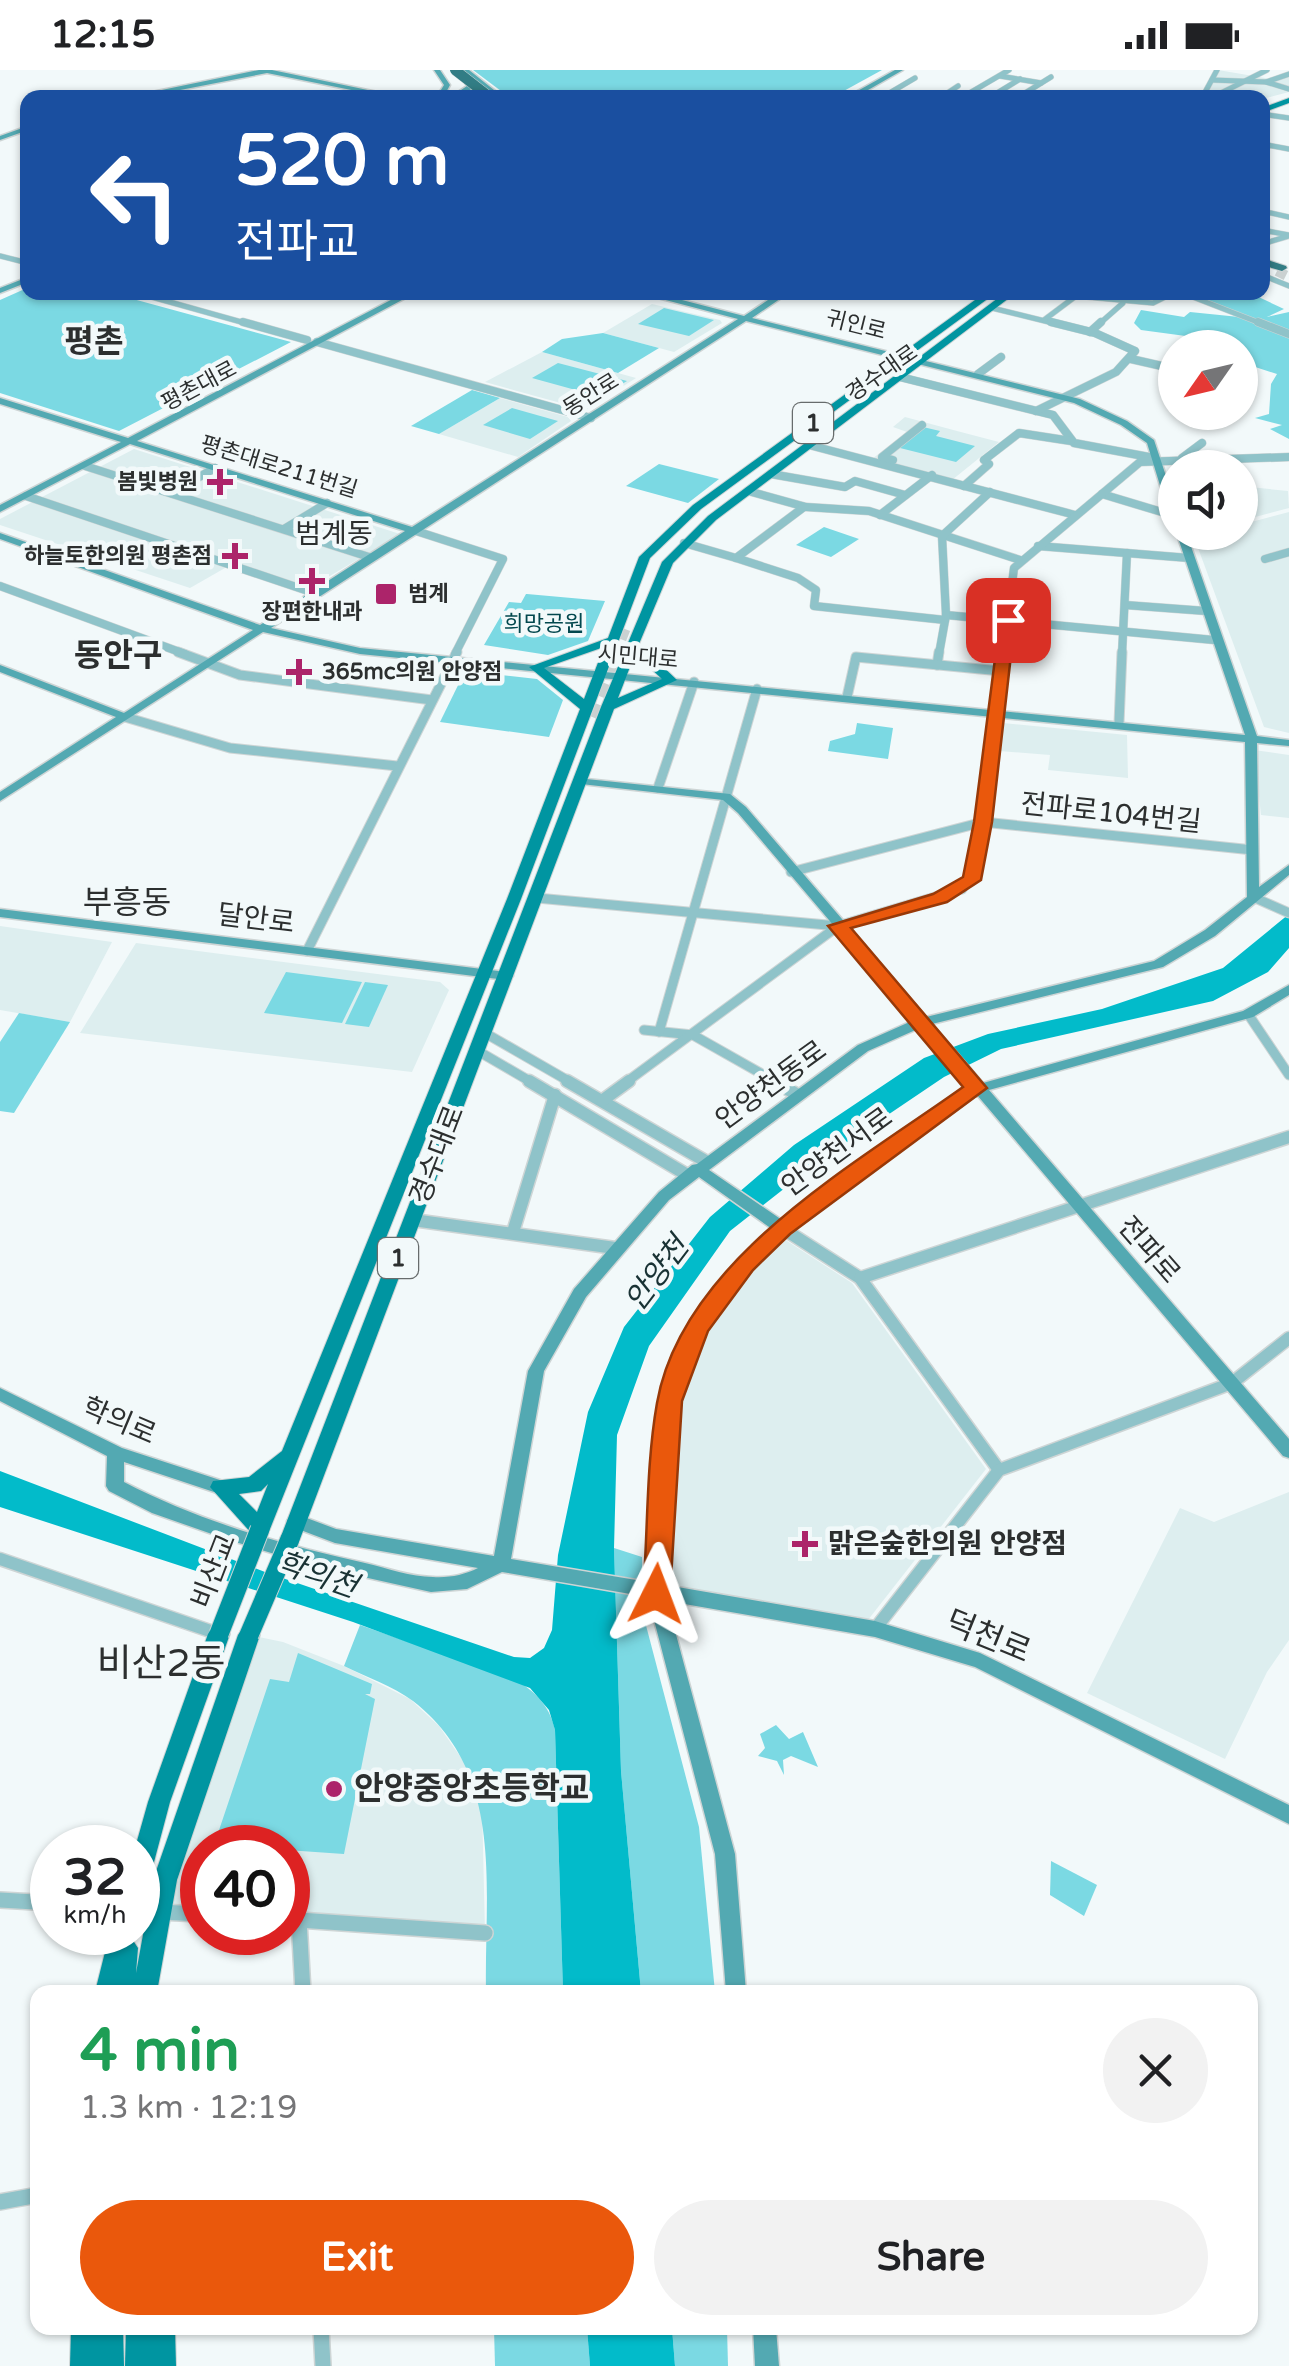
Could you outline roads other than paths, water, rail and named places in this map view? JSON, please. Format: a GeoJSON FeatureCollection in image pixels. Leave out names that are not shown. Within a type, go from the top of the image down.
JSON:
{"type":"FeatureCollection","features":[{"type":"Feature","properties":{"kind":"highway"},"geometry":{"type":"LineString","coordinates":[[438,70],[467,90]]}},
{"type":"Feature","properties":{"kind":"highway"},"geometry":{"type":"LineString","coordinates":[[460,70],[485,90]]}},
{"type":"Feature","properties":{"kind":"highway"},"geometry":{"type":"LineString","coordinates":[[1270,267],[1279,270]]}},
{"type":"Feature","properties":{"kind":"main road","name":"경수대로"},"geometry":{"type":"LineString","coordinates":[[293,1530],[581,780],[600,673],[645,557],[698,507],[982,300]]}},
{"type":"Feature","properties":{"kind":"main road","name":"경수대로"},"geometry":{"type":"LineString","coordinates":[[630,635],[662,560],[679,541],[1002,300]]}},
{"type":"Feature","properties":{"kind":"main road","name":"경수대로"},"geometry":{"type":"LineString","coordinates":[[260,1529],[287,1454],[514,899],[595,712],[620,676],[654,559],[669,538],[723,490]]}},
{"type":"Feature","properties":{"kind":"main road","name":"경수대로"},"geometry":{"type":"LineString","coordinates":[[630,635],[668,562],[684,543],[745,493]]}},
{"type":"Feature","properties":{"kind":"main road"},"geometry":{"type":"LineString","coordinates":[[534,667],[595,712],[671,680],[630,635]]}},
{"type":"Feature","properties":{"kind":"main road"},"geometry":{"type":"LineString","coordinates":[[534,667],[610,641]]}},
{"type":"Feature","properties":{"kind":"main road","name":"경수대로"},"geometry":{"type":"LineString","coordinates":[[540,891],[556,828],[595,712]]}},
{"type":"Feature","properties":{"kind":"main road"},"geometry":{"type":"LineString","coordinates":[[220,1487],[254,1485],[287,1454]]}},
{"type":"Feature","properties":{"kind":"main road"},"geometry":{"type":"LineString","coordinates":[[220,1487],[260,1529]]}},
{"type":"Feature","properties":{"kind":"main road","name":"비산교"},"geometry":{"type":"LineString","coordinates":[[219,1634],[260,1529]]}},
{"type":"Feature","properties":{"kind":"main road","name":"비산교"},"geometry":{"type":"LineString","coordinates":[[160,1904],[186,1806],[249,1634],[293,1530]]}},
{"type":"Feature","properties":{"kind":"main road","name":"1"},"geometry":{"type":"LineString","coordinates":[[153,1825],[219,1634]]}},
{"type":"Feature","properties":{"kind":"main road"},"geometry":{"type":"LineString","coordinates":[[110,1985],[118,1955]]}},
{"type":"Feature","properties":{"kind":"main road"},"geometry":{"type":"LineString","coordinates":[[123,1985],[124,1955]]}},
{"type":"Feature","properties":{"kind":"main road","name":"1"},"geometry":{"type":"LineString","coordinates":[[146,1985],[151,1955]]}},
{"type":"Feature","properties":{"kind":"main road"},"geometry":{"type":"LineString","coordinates":[[84,2366],[86,2335]]}},
{"type":"Feature","properties":{"kind":"main road"},"geometry":{"type":"LineString","coordinates":[[110,2335],[110,2366]]}},
{"type":"Feature","properties":{"kind":"main road"},"geometry":{"type":"LineString","coordinates":[[139,2366],[140,2335]]}},
{"type":"Feature","properties":{"kind":"main road"},"geometry":{"type":"LineString","coordinates":[[162,2335],[162,2366]]}},
{"type":"Feature","properties":{"kind":"street"},"geometry":{"type":"LineString","coordinates":[[165,90],[280,70]]}},
{"type":"Feature","properties":{"kind":"street"},"geometry":{"type":"LineString","coordinates":[[460,70],[483,90]]}},
{"type":"Feature","properties":{"kind":"street"},"geometry":{"type":"LineString","coordinates":[[976,89],[1010,70],[1051,77],[1028,90]]}},
{"type":"Feature","properties":{"kind":"street"},"geometry":{"type":"LineString","coordinates":[[1206,90],[1217,70]]}},
{"type":"Feature","properties":{"kind":"street"},"geometry":{"type":"LineString","coordinates":[[1227,90],[1267,70]]}},
{"type":"Feature","properties":{"kind":"street"},"geometry":{"type":"LineString","coordinates":[[259,71],[348,90]]}},
{"type":"Feature","properties":{"kind":"street"},"geometry":{"type":"LineString","coordinates":[[259,71],[360,90]]}},
{"type":"Feature","properties":{"kind":"street"},"geometry":{"type":"LineString","coordinates":[[862,90],[893,71]]}},
{"type":"Feature","properties":{"kind":"street"},"geometry":{"type":"LineString","coordinates":[[854,90],[893,71],[915,78],[894,90]]}},
{"type":"Feature","properties":{"kind":"street"},"geometry":{"type":"LineString","coordinates":[[1000,76],[1041,83]]}},
{"type":"Feature","properties":{"kind":"street"},"geometry":{"type":"LineString","coordinates":[[1212,80],[1266,82],[1287,76]]}},
{"type":"Feature","properties":{"kind":"street"},"geometry":{"type":"LineString","coordinates":[[1002,90],[1020,80]]}},
{"type":"Feature","properties":{"kind":"street"},"geometry":{"type":"LineString","coordinates":[[462,90],[471,82]]}},
{"type":"Feature","properties":{"kind":"street"},"geometry":{"type":"LineString","coordinates":[[1266,82],[1289,97]]}},
{"type":"Feature","properties":{"kind":"street"},"geometry":{"type":"LineString","coordinates":[[952,90],[958,86]]}},
{"type":"Feature","properties":{"kind":"street"},"geometry":{"type":"LineString","coordinates":[[0,129],[20,134]]}},
{"type":"Feature","properties":{"kind":"street"},"geometry":{"type":"LineString","coordinates":[[0,138],[20,130]]}},
{"type":"Feature","properties":{"kind":"street"},"geometry":{"type":"LineString","coordinates":[[163,300],[591,418]]}},
{"type":"Feature","properties":{"kind":"street","name":"평촌대로"},"geometry":{"type":"LineString","coordinates":[[312,341],[384,300]]}},
{"type":"Feature","properties":{"kind":"street","name":"평촌대로"},"geometry":{"type":"LineString","coordinates":[[0,499],[397,300]]}},
{"type":"Feature","properties":{"kind":"street","name":"귀인로"},"geometry":{"type":"LineString","coordinates":[[677,300],[1064,396],[1138,431],[1154,446],[1158,459]]}},
{"type":"Feature","properties":{"kind":"street","name":"동안로"},"geometry":{"type":"LineString","coordinates":[[290,610],[311,592],[416,531],[774,300]]}},
{"type":"Feature","properties":{"kind":"street"},"geometry":{"type":"LineString","coordinates":[[1044,320],[1071,300]]}},
{"type":"Feature","properties":{"kind":"street"},"geometry":{"type":"LineString","coordinates":[[1103,300],[1162,300]]}},
{"type":"Feature","properties":{"kind":"street"},"geometry":{"type":"LineString","coordinates":[[1198,300],[1289,334]]}},
{"type":"Feature","properties":{"kind":"street"},"geometry":{"type":"LineString","coordinates":[[1090,332],[1123,303]]}},
{"type":"Feature","properties":{"kind":"street"},"geometry":{"type":"LineString","coordinates":[[992,308],[1090,332],[1135,353],[1101,380],[1036,411]]}},
{"type":"Feature","properties":{"kind":"street"},"geometry":{"type":"LineString","coordinates":[[978,374],[1001,356]]}},
{"type":"Feature","properties":{"kind":"street"},"geometry":{"type":"LineString","coordinates":[[1131,359],[1158,365]]}},
{"type":"Feature","properties":{"kind":"street"},"geometry":{"type":"LineString","coordinates":[[900,377],[1059,419],[1070,441]]}},
{"type":"Feature","properties":{"kind":"street","name":"평촌대로211번길"},"geometry":{"type":"LineString","coordinates":[[0,401],[416,531]]}},
{"type":"Feature","properties":{"kind":"street"},"geometry":{"type":"LineString","coordinates":[[0,411],[13,405]]}},
{"type":"Feature","properties":{"kind":"street"},"geometry":{"type":"LineString","coordinates":[[880,515],[935,472],[882,456],[922,425]]}},
{"type":"Feature","properties":{"kind":"street"},"geometry":{"type":"LineString","coordinates":[[964,486],[989,464],[984,460],[1018,433],[1158,459]]}},
{"type":"Feature","properties":{"kind":"street","name":"평촌대로"},"geometry":{"type":"LineString","coordinates":[[0,509],[84,466],[124,440]]}},
{"type":"Feature","properties":{"kind":"street"},"geometry":{"type":"LineString","coordinates":[[1193,450],[1202,443]]}},
{"type":"Feature","properties":{"kind":"street"},"geometry":{"type":"LineString","coordinates":[[809,445],[1076,516]]}},
{"type":"Feature","properties":{"kind":"street"},"geometry":{"type":"LineString","coordinates":[[1258,457],[1289,457]]}},
{"type":"Feature","properties":{"kind":"street"},"geometry":{"type":"LineString","coordinates":[[603,1100],[838,926],[962,890],[977,866],[1014,568],[1140,462],[1158,459]]}},
{"type":"Feature","properties":{"kind":"street"},"geometry":{"type":"LineString","coordinates":[[84,466],[369,557]]}},
{"type":"Feature","properties":{"kind":"street"},"geometry":{"type":"LineString","coordinates":[[172,493],[215,468]]}},
{"type":"Feature","properties":{"kind":"street"},"geometry":{"type":"LineString","coordinates":[[771,474],[845,487],[859,478],[905,495]]}},
{"type":"Feature","properties":{"kind":"street"},"geometry":{"type":"LineString","coordinates":[[942,536],[990,492]]}},
{"type":"Feature","properties":{"kind":"street"},"geometry":{"type":"LineString","coordinates":[[745,493],[804,506],[861,509],[1020,560]]}},
{"type":"Feature","properties":{"kind":"street"},"geometry":{"type":"LineString","coordinates":[[1102,494],[1158,512]]}},
{"type":"Feature","properties":{"kind":"street"},"geometry":{"type":"LineString","coordinates":[[26,496],[311,592]]}},
{"type":"Feature","properties":{"kind":"street"},"geometry":{"type":"LineString","coordinates":[[284,529],[328,503]]}},
{"type":"Feature","properties":{"kind":"street"},"geometry":{"type":"LineString","coordinates":[[736,558],[804,506]]}},
{"type":"Feature","properties":{"kind":"street"},"geometry":{"type":"LineString","coordinates":[[307,951],[397,766],[456,660],[503,559],[416,531]]}},
{"type":"Feature","properties":{"kind":"street","name":"동안로"},"geometry":{"type":"LineString","coordinates":[[0,797],[290,610],[415,538],[416,531]]}},
{"type":"Feature","properties":{"kind":"street","name":"시민대로"},"geometry":{"type":"LineString","coordinates":[[0,536],[260,629],[360,651],[1119,723],[1289,743]]}},
{"type":"Feature","properties":{"kind":"street"},"geometry":{"type":"LineString","coordinates":[[937,665],[946,617],[942,536]]}},
{"type":"Feature","properties":{"kind":"street"},"geometry":{"type":"LineString","coordinates":[[684,543],[798,578],[816,590],[814,606],[1214,640]]}},
{"type":"Feature","properties":{"kind":"street"},"geometry":{"type":"LineString","coordinates":[[1038,546],[1189,558]]}},
{"type":"Feature","properties":{"kind":"street"},"geometry":{"type":"LineString","coordinates":[[1187,550],[1214,640],[1250,736],[1253,898],[1289,913]]}},
{"type":"Feature","properties":{"kind":"street"},"geometry":{"type":"LineString","coordinates":[[1265,559],[1289,552]]}},
{"type":"Feature","properties":{"kind":"street"},"geometry":{"type":"LineString","coordinates":[[1119,723],[1127,553]]}},
{"type":"Feature","properties":{"kind":"street"},"geometry":{"type":"LineString","coordinates":[[0,586],[210,662],[283,684],[432,700]]}},
{"type":"Feature","properties":{"kind":"street"},"geometry":{"type":"LineString","coordinates":[[1125,605],[1206,611]]}},
{"type":"Feature","properties":{"kind":"street"},"geometry":{"type":"LineString","coordinates":[[846,697],[856,657],[1001,671]]}},
{"type":"Feature","properties":{"kind":"street"},"geometry":{"type":"LineString","coordinates":[[0,668],[124,717],[230,748],[397,766]]}},
{"type":"Feature","properties":{"kind":"street"},"geometry":{"type":"LineString","coordinates":[[658,788],[694,682]]}},
{"type":"Feature","properties":{"kind":"street"},"geometry":{"type":"LineString","coordinates":[[659,1032],[757,689]]}},
{"type":"Feature","properties":{"kind":"street"},"geometry":{"type":"LineString","coordinates":[[581,780],[726,797],[742,810],[923,1026]]}},
{"type":"Feature","properties":{"kind":"street","name":"전파로104번길"},"geometry":{"type":"LineString","coordinates":[[791,872],[983,822],[1253,850]]}},
{"type":"Feature","properties":{"kind":"street","name":"안양천동로"},"geometry":{"type":"LineString","coordinates":[[510,1565],[536,1371],[580,1293],[615,1248],[698,1169],[863,1048],[923,1026],[1158,964],[1210,933],[1289,869]]}},
{"type":"Feature","properties":{"kind":"street"},"geometry":{"type":"LineString","coordinates":[[540,891],[692,912],[838,926]]}},
{"type":"Feature","properties":{"kind":"street","name":"달안로"},"geometry":{"type":"LineString","coordinates":[[0,913],[506,976]]}},
{"type":"Feature","properties":{"kind":"street","name":"안양천서로"},"geometry":{"type":"LineString","coordinates":[[735,1985],[725,1854],[648,1592],[670,1401],[697,1328],[745,1264],[782,1228],[973,1085],[1248,1014],[1289,989]]}},
{"type":"Feature","properties":{"kind":"street"},"geometry":{"type":"LineString","coordinates":[[1248,1014],[1289,1076]]}},
{"type":"Feature","properties":{"kind":"street","name":"전파로"},"geometry":{"type":"LineString","coordinates":[[923,1026],[1289,1451]]}},
{"type":"Feature","properties":{"kind":"street"},"geometry":{"type":"LineString","coordinates":[[644,1030],[692,1035],[798,1095]]}},
{"type":"Feature","properties":{"kind":"street"},"geometry":{"type":"LineString","coordinates":[[481,1042],[555,1096],[698,1169]]}},
{"type":"Feature","properties":{"kind":"street"},"geometry":{"type":"LineString","coordinates":[[481,1042],[603,1100],[782,1228],[860,1278],[999,1470]]}},
{"type":"Feature","properties":{"kind":"street"},"geometry":{"type":"LineString","coordinates":[[513,1232],[555,1096]]}},
{"type":"Feature","properties":{"kind":"street"},"geometry":{"type":"LineString","coordinates":[[860,1278],[1289,1137]]}},
{"type":"Feature","properties":{"kind":"street"},"geometry":{"type":"LineString","coordinates":[[412,1220],[615,1248]]}},
{"type":"Feature","properties":{"kind":"street"},"geometry":{"type":"LineString","coordinates":[[875,1629],[999,1470],[1232,1383],[1289,1338]]}},
{"type":"Feature","properties":{"kind":"street","name":"학의로"},"geometry":{"type":"LineString","coordinates":[[0,1394],[116,1454],[220,1487]]}},
{"type":"Feature","properties":{"kind":"street"},"geometry":{"type":"LineString","coordinates":[[116,1454],[115,1486],[158,1508],[314,1560],[431,1585],[467,1582],[510,1565]]}},
{"type":"Feature","properties":{"kind":"street"},"geometry":{"type":"LineString","coordinates":[[293,1530],[510,1565]]}},
{"type":"Feature","properties":{"kind":"street"},"geometry":{"type":"LineString","coordinates":[[431,1585],[443,1575],[443,1554]]}},
{"type":"Feature","properties":{"kind":"street"},"geometry":{"type":"LineString","coordinates":[[0,1559],[219,1634]]}},
{"type":"Feature","properties":{"kind":"street","name":"덕천로"},"geometry":{"type":"LineString","coordinates":[[510,1565],[875,1629],[980,1661],[1289,1815]]}},
{"type":"Feature","properties":{"kind":"street"},"geometry":{"type":"LineString","coordinates":[[0,1900],[30,1902]]}},
{"type":"Feature","properties":{"kind":"street"},"geometry":{"type":"LineString","coordinates":[[310,1921],[485,1933]]}},
{"type":"Feature","properties":{"kind":"street"},"geometry":{"type":"LineString","coordinates":[[298,1955],[302,1985]]}},
{"type":"Feature","properties":{"kind":"street"},"geometry":{"type":"LineString","coordinates":[[0,2202],[30,2196]]}},
{"type":"Feature","properties":{"kind":"street"},"geometry":{"type":"LineString","coordinates":[[322,2335],[324,2366]]}},
{"type":"Feature","properties":{"kind":"street"},"geometry":{"type":"LineString","coordinates":[[766,2335],[768,2366]]}},
{"type":"Feature","properties":{"kind":"tunnel"},"geometry":{"type":"LineString","coordinates":[[1277,271],[1289,277]]}},
{"type":"Feature","properties":{"kind":"tunnel"},"geometry":{"type":"LineString","coordinates":[[615,654],[625,629]]}},
{"type":"Feature","properties":{"kind":"tunnel"},"geometry":{"type":"LineString","coordinates":[[590,716],[616,652]]}},
{"type":"Feature","properties":{"kind":"place","name":"봄빛병원"},"geometry":{"type":"Point","coordinates":[220,482]}},
{"type":"Feature","properties":{"kind":"place","name":"하늘토한의원 평촌점"},"geometry":{"type":"Point","coordinates":[235,556]}},
{"type":"Feature","properties":{"kind":"place","name":"장편한내과"},"geometry":{"type":"Point","coordinates":[312,581]}},
{"type":"Feature","properties":{"kind":"place","name":"범계"},"geometry":{"type":"Point","coordinates":[386,594]}},
{"type":"Feature","properties":{"kind":"place","name":"365mc의원 안양점"},"geometry":{"type":"Point","coordinates":[299,672]}},
{"type":"Feature","properties":{"kind":"place","name":"맑은숲한의원 안양점"},"geometry":{"type":"Point","coordinates":[805,1544]}},
{"type":"Feature","properties":{"kind":"place","name":"안양중앙초등학교"},"geometry":{"type":"Point","coordinates":[334,1789]}},
{"type":"Feature","properties":{"kind":"district","name":"평촌"},"geometry":{"type":"Point","coordinates":[94,342]}},
{"type":"Feature","properties":{"kind":"district","name":"범계동"},"geometry":{"type":"Point","coordinates":[334,534]}},
{"type":"Feature","properties":{"kind":"district","name":"동안구"},"geometry":{"type":"Point","coordinates":[118,656]}},
{"type":"Feature","properties":{"kind":"district","name":"부흥동"},"geometry":{"type":"Point","coordinates":[127,903]}},
{"type":"Feature","properties":{"kind":"district","name":"비산2동"},"geometry":{"type":"Point","coordinates":[161,1664]}},
{"type":"Feature","properties":{"kind":"park label","name":"희망공원"},"geometry":{"type":"Point","coordinates":[544,624]}},
{"type":"Feature","properties":{"kind":"water label","name":"안양천"},"geometry":{"type":"Point","coordinates":[657,1274]}},
{"type":"Feature","properties":{"kind":"water label","name":"학의천"},"geometry":{"type":"Point","coordinates":[317,1575]}}]}
